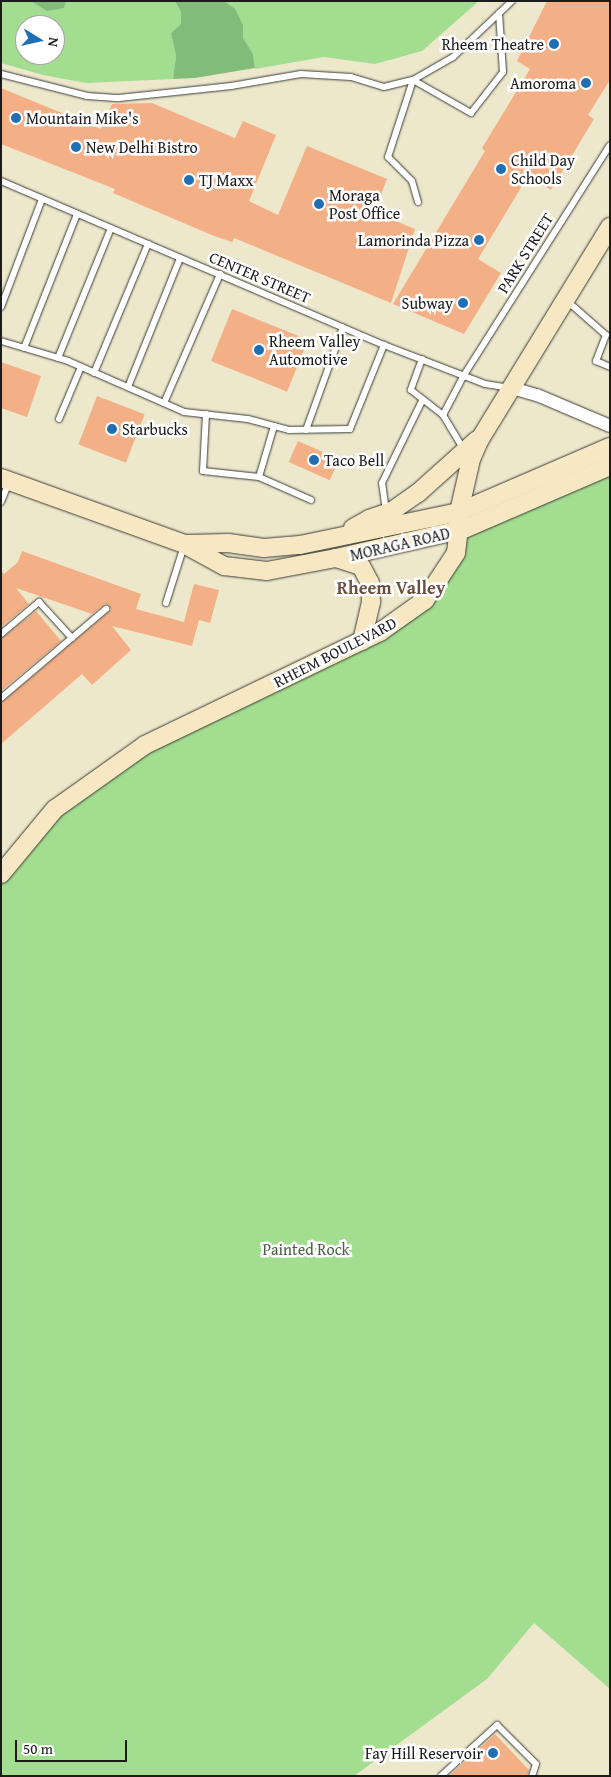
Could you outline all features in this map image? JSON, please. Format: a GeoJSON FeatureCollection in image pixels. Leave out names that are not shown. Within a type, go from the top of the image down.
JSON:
{"type":"FeatureCollection","features":[{"type":"Feature","properties":{"kind":"main road","name":"RHEEM BOULEVARD"},"geometry":{"type":"LineString","coordinates":[[1,874],[55,809],[145,745],[362,641],[386,628],[425,600],[456,553],[460,530],[459,512],[471,458],[480,439],[610,227]]}},
{"type":"Feature","properties":{"kind":"main road"},"geometry":{"type":"LineString","coordinates":[[338,537],[368,519],[386,513],[430,483],[465,450],[480,439]]}},
{"type":"Feature","properties":{"kind":"main road","name":"MORAGA ROAD"},"geometry":{"type":"LineString","coordinates":[[184,544],[228,543],[264,548],[300,545],[459,512],[610,447]]}},
{"type":"Feature","properties":{"kind":"main road","name":"MORAGA ROAD"},"geometry":{"type":"LineString","coordinates":[[5,479],[184,544],[224,566],[266,571],[336,558],[460,530],[610,466]]}},
{"type":"Feature","properties":{"kind":"main road"},"geometry":{"type":"LineString","coordinates":[[336,558],[361,566],[370,582],[371,602],[362,641]]}},
{"type":"Feature","properties":{"kind":"street"},"geometry":{"type":"LineString","coordinates":[[512,388],[537,395],[610,426]]}},
{"type":"Feature","properties":{"kind":"lane"},"geometry":{"type":"LineString","coordinates":[[1,74],[87,96],[119,98],[239,85],[301,74],[350,77],[384,87],[413,80],[453,57],[512,1]]}},
{"type":"Feature","properties":{"kind":"lane"},"geometry":{"type":"LineString","coordinates":[[413,80],[471,113],[503,72],[500,13]]}},
{"type":"Feature","properties":{"kind":"lane"},"geometry":{"type":"LineString","coordinates":[[413,80],[388,157],[412,181],[418,202]]}},
{"type":"Feature","properties":{"kind":"lane","name":"PARK STREET"},"geometry":{"type":"LineString","coordinates":[[443,415],[464,375],[610,145]]}},
{"type":"Feature","properties":{"kind":"lane","name":"CENTER STREET"},"geometry":{"type":"LineString","coordinates":[[2,184],[111,228],[384,345],[485,384],[512,388]]}},
{"type":"Feature","properties":{"kind":"lane"},"geometry":{"type":"LineString","coordinates":[[1,307],[42,199]]}},
{"type":"Feature","properties":{"kind":"lane"},"geometry":{"type":"LineString","coordinates":[[24,348],[77,214]]}},
{"type":"Feature","properties":{"kind":"lane"},"geometry":{"type":"LineString","coordinates":[[58,358],[111,228]]}},
{"type":"Feature","properties":{"kind":"lane"},"geometry":{"type":"LineString","coordinates":[[94,373],[148,244]]}},
{"type":"Feature","properties":{"kind":"lane"},"geometry":{"type":"LineString","coordinates":[[128,387],[180,258]]}},
{"type":"Feature","properties":{"kind":"lane"},"geometry":{"type":"LineString","coordinates":[[164,403],[220,274]]}},
{"type":"Feature","properties":{"kind":"lane"},"geometry":{"type":"LineString","coordinates":[[565,300],[606,335],[596,361],[610,367]]}},
{"type":"Feature","properties":{"kind":"lane"},"geometry":{"type":"LineString","coordinates":[[306,430],[343,327]]}},
{"type":"Feature","properties":{"kind":"lane"},"geometry":{"type":"LineString","coordinates":[[1,341],[58,358],[184,412],[248,419],[289,430],[350,429],[384,345]]}},
{"type":"Feature","properties":{"kind":"lane"},"geometry":{"type":"LineString","coordinates":[[422,359],[411,390],[443,415],[465,450]]}},
{"type":"Feature","properties":{"kind":"lane"},"geometry":{"type":"LineString","coordinates":[[59,419],[81,367]]}},
{"type":"Feature","properties":{"kind":"lane"},"geometry":{"type":"LineString","coordinates":[[386,513],[382,483],[423,399]]}},
{"type":"Feature","properties":{"kind":"lane"},"geometry":{"type":"LineString","coordinates":[[206,414],[203,472],[259,477],[311,500]]}},
{"type":"Feature","properties":{"kind":"lane"},"geometry":{"type":"LineString","coordinates":[[259,477],[274,426]]}},
{"type":"Feature","properties":{"kind":"lane"},"geometry":{"type":"LineString","coordinates":[[1,502],[5,479]]}},
{"type":"Feature","properties":{"kind":"lane"},"geometry":{"type":"LineString","coordinates":[[166,603],[184,544]]}},
{"type":"Feature","properties":{"kind":"lane"},"geometry":{"type":"LineString","coordinates":[[1,634],[39,602],[72,638]]}},
{"type":"Feature","properties":{"kind":"lane"},"geometry":{"type":"LineString","coordinates":[[1,698],[106,609]]}},
{"type":"Feature","properties":{"kind":"lane"},"geometry":{"type":"LineString","coordinates":[[441,1776],[497,1725],[536,1764],[532,1776]]}},
{"type":"Feature","properties":{"kind":"green space"},"geometry":{"type":"Polygon","coordinates":[[[1,1],[175,1],[181,12],[181,24],[171,33],[176,56],[173,79],[86,83],[43,75],[1,63],[1,1]]]}},
{"type":"Feature","properties":{"kind":"green space"},"geometry":{"type":"Polygon","coordinates":[[[31,1],[66,1],[64,8],[47,11],[31,1]]]}},
{"type":"Feature","properties":{"kind":"green space"},"geometry":{"type":"Polygon","coordinates":[[[175,1],[224,1],[235,9],[243,25],[243,38],[253,54],[255,68],[195,78],[173,79],[176,56],[171,33],[181,24],[181,12],[175,1]]]}},
{"type":"Feature","properties":{"kind":"green space"},"geometry":{"type":"Polygon","coordinates":[[[224,1],[479,1],[422,51],[375,64],[324,57],[255,69],[253,54],[243,38],[243,25],[224,1]]]}},
{"type":"Feature","properties":{"kind":"green space","name":"Painted Rock"},"geometry":{"type":"Polygon","coordinates":[[[610,466],[610,1689],[534,1623],[487,1679],[354,1776],[1,1776],[1,874],[55,809],[145,745],[425,600],[459,530],[610,466]]]}},
{"type":"Feature","properties":{"kind":"building"},"geometry":{"type":"Polygon","coordinates":[[[547,1],[610,1],[610,80],[588,115],[594,119],[551,190],[528,176],[478,259],[501,273],[464,334],[393,304],[485,151],[482,148],[530,69],[517,61],[547,1]]]}},
{"type":"Feature","properties":{"kind":"building"},"geometry":{"type":"Polygon","coordinates":[[[1,88],[101,129],[112,104],[152,103],[235,138],[243,121],[276,135],[249,201],[278,215],[307,146],[387,179],[374,212],[415,229],[391,303],[234,238],[232,242],[214,236],[113,193],[115,189],[1,144],[1,88]]]}},
{"type":"Feature","properties":{"kind":"building","name":"Rheem Valley Automotive"},"geometry":{"type":"Polygon","coordinates":[[[232,309],[308,340],[287,392],[211,361],[232,309]]]}},
{"type":"Feature","properties":{"kind":"building"},"geometry":{"type":"Polygon","coordinates":[[[1,362],[41,376],[27,417],[1,408],[1,362]]]}},
{"type":"Feature","properties":{"kind":"building","name":"Starbucks"},"geometry":{"type":"Polygon","coordinates":[[[97,396],[145,414],[126,463],[78,445],[97,396]]]}},
{"type":"Feature","properties":{"kind":"building","name":"Taco Bell"},"geometry":{"type":"Polygon","coordinates":[[[298,441],[339,459],[330,480],[289,462],[298,441]]]}},
{"type":"Feature","properties":{"kind":"building"},"geometry":{"type":"Polygon","coordinates":[[[22,551],[141,594],[136,609],[184,622],[194,584],[219,590],[210,623],[199,620],[192,646],[112,626],[131,650],[92,685],[82,674],[1,744],[1,703],[111,610],[109,605],[105,604],[92,614],[16,588],[29,604],[1,627],[1,571],[4,574],[18,562],[22,551]]]}},
{"type":"Feature","properties":{"kind":"building"},"geometry":{"type":"Polygon","coordinates":[[[36,611],[61,641],[1,691],[1,639],[36,611]]]}},
{"type":"Feature","properties":{"kind":"building","name":"Fay Hill Reservoir"},"geometry":{"type":"Polygon","coordinates":[[[495,1734],[529,1770],[527,1776],[449,1776],[495,1734]]]}},
{"type":"Feature","properties":{"kind":"place","name":"Rheem Theatre"},"geometry":{"type":"Point","coordinates":[554,44]}},
{"type":"Feature","properties":{"kind":"place","name":"Amoroma"},"geometry":{"type":"Point","coordinates":[586,83]}},
{"type":"Feature","properties":{"kind":"place","name":"Mountain Mike's"},"geometry":{"type":"Point","coordinates":[16,118]}},
{"type":"Feature","properties":{"kind":"place","name":"New Delhi Bistro"},"geometry":{"type":"Point","coordinates":[76,147]}},
{"type":"Feature","properties":{"kind":"place","name":"Child Day Schools"},"geometry":{"type":"Point","coordinates":[501,169]}},
{"type":"Feature","properties":{"kind":"place","name":"TJ Maxx"},"geometry":{"type":"Point","coordinates":[189,180]}},
{"type":"Feature","properties":{"kind":"place","name":"Moraga Post Office"},"geometry":{"type":"Point","coordinates":[319,204]}},
{"type":"Feature","properties":{"kind":"place","name":"Lamorinda Pizza"},"geometry":{"type":"Point","coordinates":[479,240]}},
{"type":"Feature","properties":{"kind":"place","name":"Subway"},"geometry":{"type":"Point","coordinates":[463,303]}},
{"type":"Feature","properties":{"kind":"place","name":"Rheem Valley Automotive"},"geometry":{"type":"Point","coordinates":[259,350]}},
{"type":"Feature","properties":{"kind":"place","name":"Starbucks"},"geometry":{"type":"Point","coordinates":[112,429]}},
{"type":"Feature","properties":{"kind":"place","name":"Taco Bell"},"geometry":{"type":"Point","coordinates":[314,460]}},
{"type":"Feature","properties":{"kind":"place","name":"Fay Hill Reservoir"},"geometry":{"type":"Point","coordinates":[493,1753]}},
{"type":"Feature","properties":{"kind":"district","name":"Rheem Valley"},"geometry":{"type":"Point","coordinates":[391,588]}}]}
